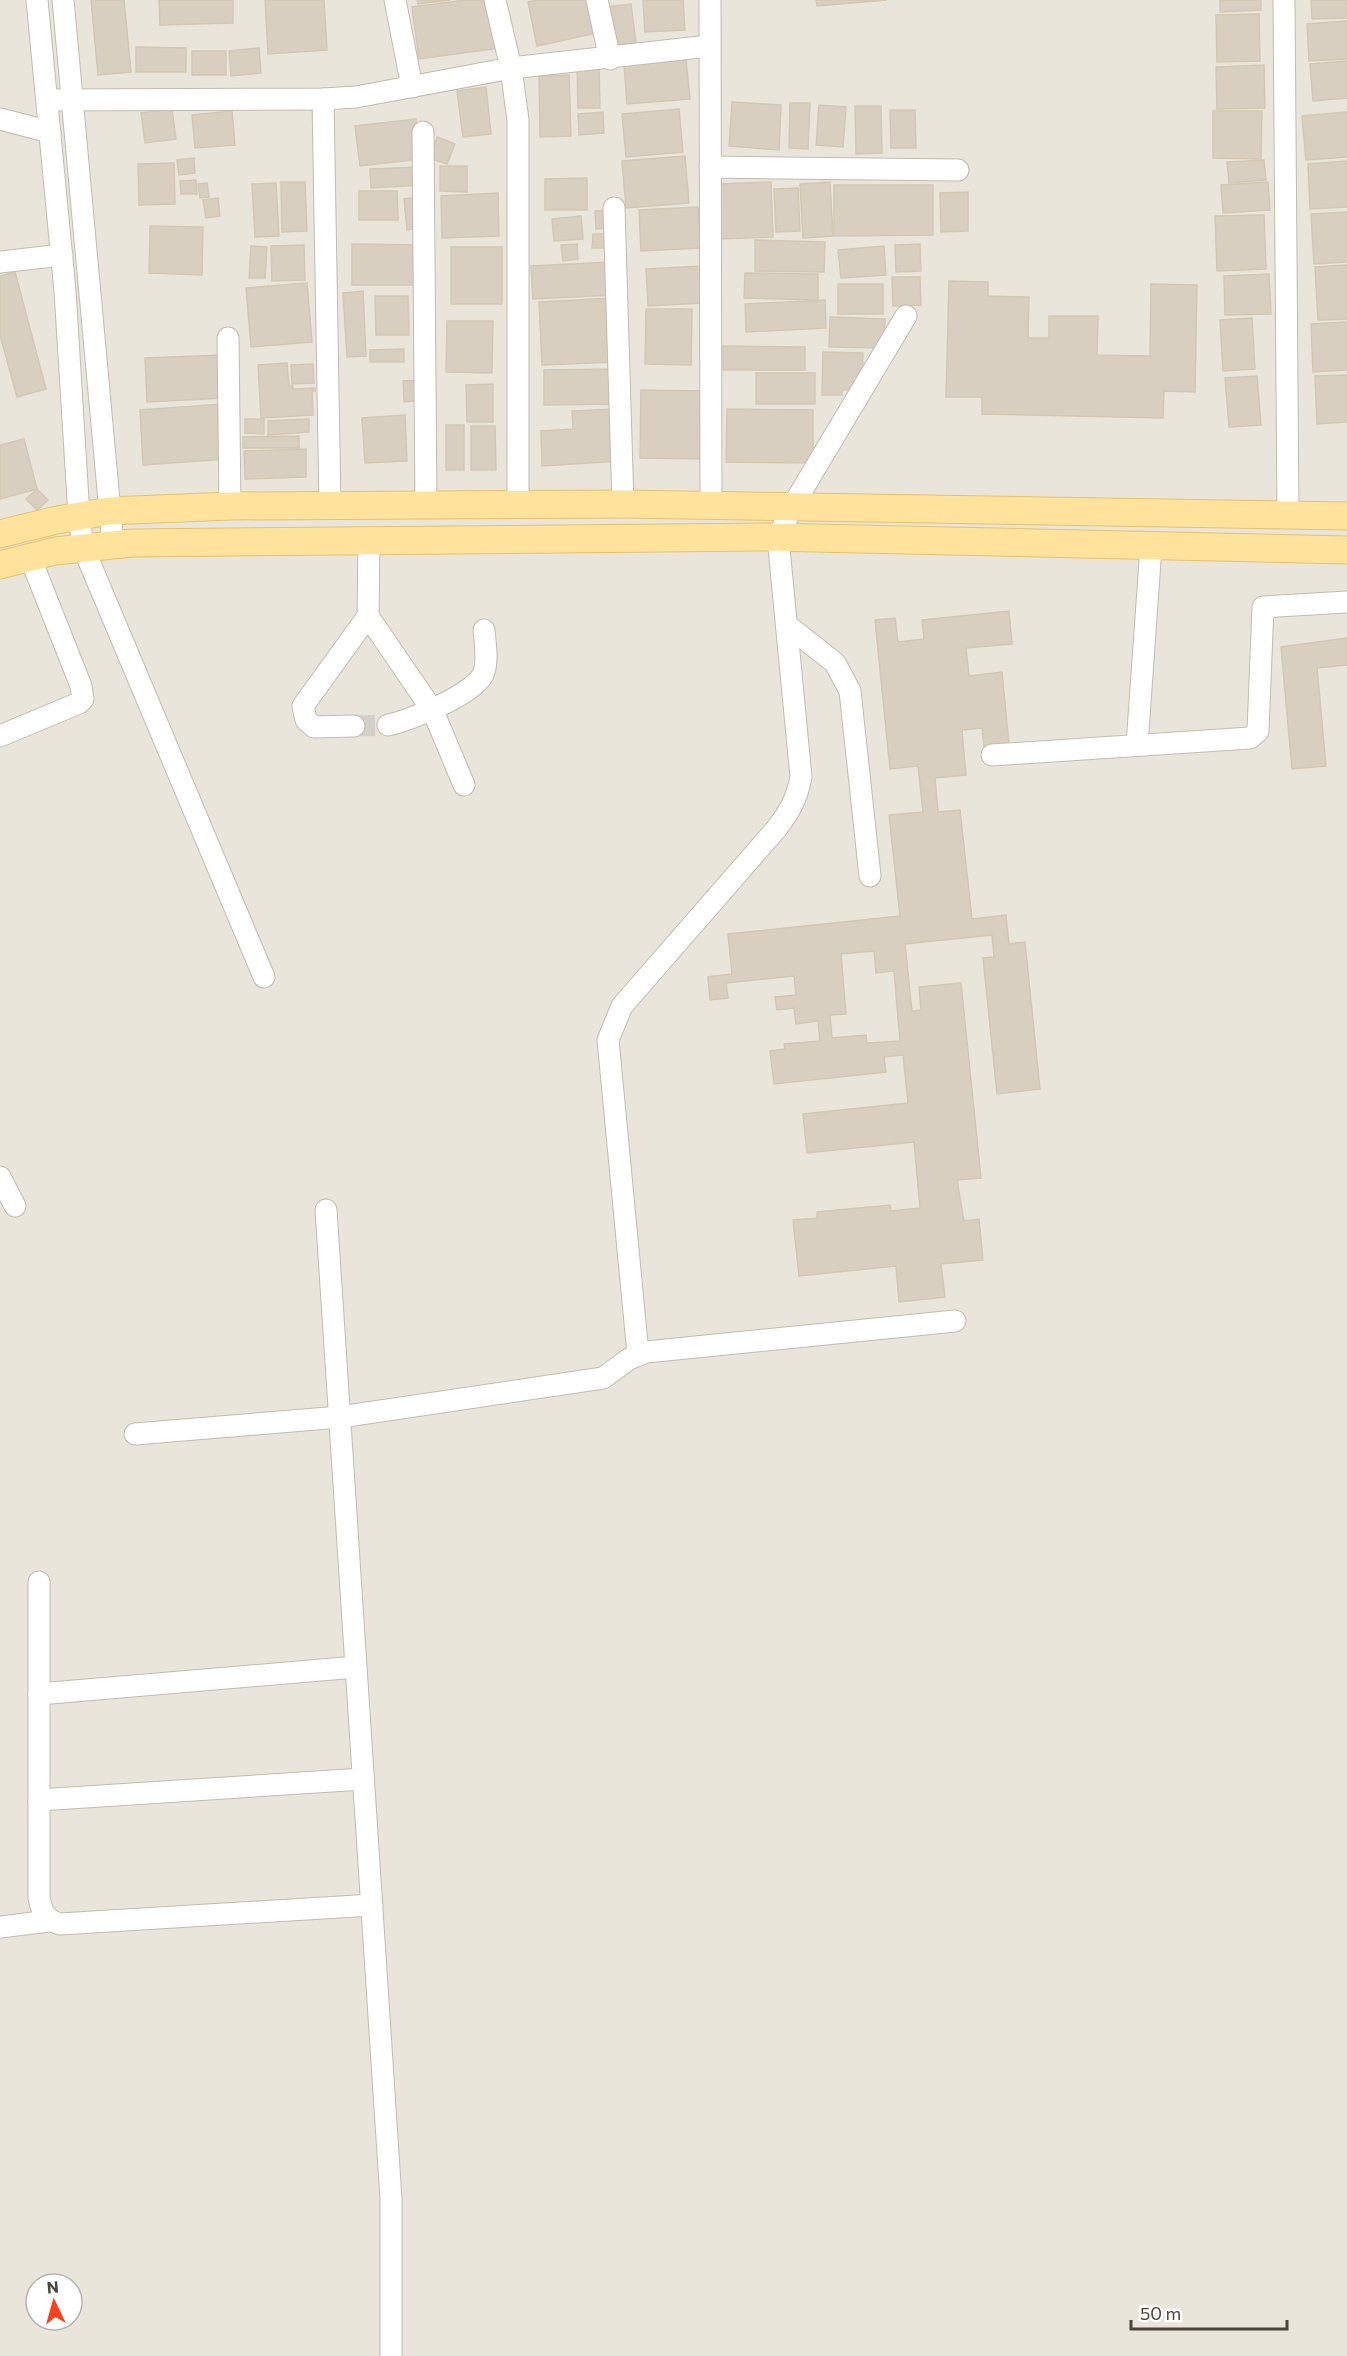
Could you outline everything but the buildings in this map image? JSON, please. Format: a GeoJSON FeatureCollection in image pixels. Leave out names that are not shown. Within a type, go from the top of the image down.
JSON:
{"type":"FeatureCollection","features":[{"type":"Feature","properties":{"kind":"main road"},"geometry":{"type":"LineString","coordinates":[[0,534],[108,511],[231,506],[623,504],[1347,516]]}},
{"type":"Feature","properties":{"kind":"main road"},"geometry":{"type":"LineString","coordinates":[[0,565],[30,557],[113,544],[369,541],[778,537],[1347,550]]}},
{"type":"Feature","properties":{"kind":"street"},"geometry":{"type":"LineString","coordinates":[[37,0],[62,255],[79,516],[84,547],[264,976]]}},
{"type":"Feature","properties":{"kind":"street"},"geometry":{"type":"LineString","coordinates":[[63,0],[74,98],[108,511],[113,544]]}},
{"type":"Feature","properties":{"kind":"street"},"geometry":{"type":"LineString","coordinates":[[395,0],[412,87]]}},
{"type":"Feature","properties":{"kind":"street"},"geometry":{"type":"LineString","coordinates":[[495,0],[511,68],[518,120],[518,505]]}},
{"type":"Feature","properties":{"kind":"street"},"geometry":{"type":"LineString","coordinates":[[597,0],[610,59]]}},
{"type":"Feature","properties":{"kind":"street"},"geometry":{"type":"LineString","coordinates":[[710,0],[711,506]]}},
{"type":"Feature","properties":{"kind":"street"},"geometry":{"type":"LineString","coordinates":[[1284,0],[1288,515]]}},
{"type":"Feature","properties":{"kind":"street"},"geometry":{"type":"LineString","coordinates":[[47,100],[74,98],[322,99],[412,87],[511,68],[610,59],[709,46]]}},
{"type":"Feature","properties":{"kind":"street"},"geometry":{"type":"LineString","coordinates":[[322,99],[330,506]]}},
{"type":"Feature","properties":{"kind":"street"},"geometry":{"type":"LineString","coordinates":[[0,119],[50,132]]}},
{"type":"Feature","properties":{"kind":"street"},"geometry":{"type":"LineString","coordinates":[[423,132],[426,506]]}},
{"type":"Feature","properties":{"kind":"street"},"geometry":{"type":"LineString","coordinates":[[710,167],[958,170]]}},
{"type":"Feature","properties":{"kind":"street"},"geometry":{"type":"LineString","coordinates":[[615,208],[623,504]]}},
{"type":"Feature","properties":{"kind":"street"},"geometry":{"type":"LineString","coordinates":[[0,262],[62,255]]}},
{"type":"Feature","properties":{"kind":"street"},"geometry":{"type":"LineString","coordinates":[[638,1354],[608,1040],[622,1006],[777,828],[795,801],[801,777],[778,537],[792,507],[906,316]]}},
{"type":"Feature","properties":{"kind":"street"},"geometry":{"type":"LineString","coordinates":[[228,338],[231,506]]}},
{"type":"Feature","properties":{"kind":"street"},"geometry":{"type":"LineString","coordinates":[[354,726],[314,727],[306,720],[303,706],[368,616],[369,541]]}},
{"type":"Feature","properties":{"kind":"street"},"geometry":{"type":"LineString","coordinates":[[1137,745],[1151,547]]}},
{"type":"Feature","properties":{"kind":"street"},"geometry":{"type":"LineString","coordinates":[[0,736],[80,703],[83,699],[81,686],[30,557]]}},
{"type":"Feature","properties":{"kind":"street"},"geometry":{"type":"LineString","coordinates":[[992,755],[1250,738],[1258,731],[1263,607],[1347,602]]}},
{"type":"Feature","properties":{"kind":"street"},"geometry":{"type":"LineString","coordinates":[[368,616],[433,711],[464,786]]}},
{"type":"Feature","properties":{"kind":"street"},"geometry":{"type":"LineString","coordinates":[[787,625],[835,663],[850,691],[870,876]]}},
{"type":"Feature","properties":{"kind":"street"},"geometry":{"type":"LineString","coordinates":[[388,725],[433,711],[482,676],[485,670],[484,630]]}},
{"type":"Feature","properties":{"kind":"street"},"geometry":{"type":"LineString","coordinates":[[0,1177],[15,1206]]}},
{"type":"Feature","properties":{"kind":"street"},"geometry":{"type":"LineString","coordinates":[[326,1210],[391,2199],[391,2356]]}},
{"type":"Feature","properties":{"kind":"street"},"geometry":{"type":"LineString","coordinates":[[135,1434],[340,1417],[603,1378],[638,1354],[955,1321]]}},
{"type":"Feature","properties":{"kind":"street"},"geometry":{"type":"LineString","coordinates":[[39,1582],[39,1898],[41,1910],[49,1921]]}},
{"type":"Feature","properties":{"kind":"street"},"geometry":{"type":"LineString","coordinates":[[39,1694],[356,1667]]}},
{"type":"Feature","properties":{"kind":"street"},"geometry":{"type":"LineString","coordinates":[[39,1800],[363,1779]]}},
{"type":"Feature","properties":{"kind":"street"},"geometry":{"type":"LineString","coordinates":[[0,1927],[49,1921],[60,1924],[372,1905]]}},
{"type":"Feature","properties":{"kind":"shaded area"},"geometry":{"type":"Polygon","coordinates":[[[0,0],[1347,0],[1347,2356],[0,2356],[0,0]]]}},
{"type":"Feature","properties":{"kind":"tunnel"},"geometry":{"type":"LineString","coordinates":[[354,726],[388,725]]}}]}
